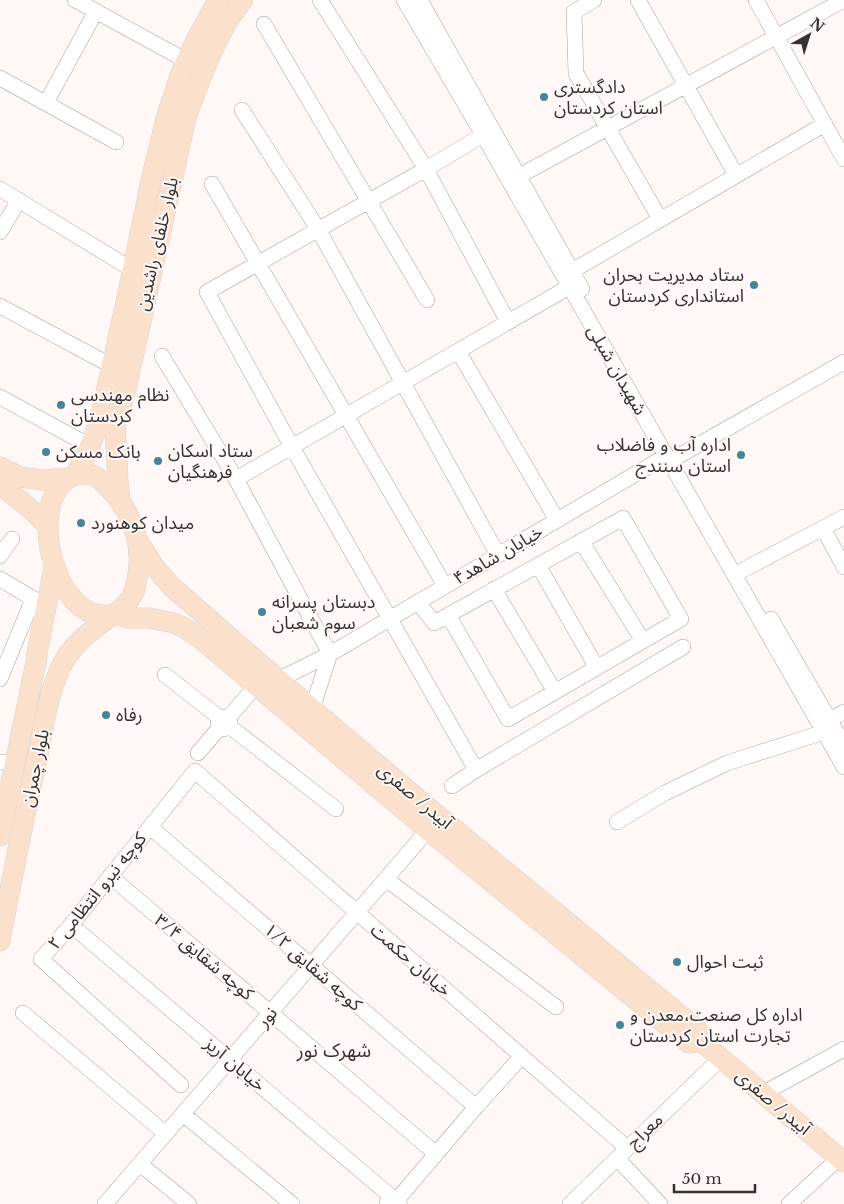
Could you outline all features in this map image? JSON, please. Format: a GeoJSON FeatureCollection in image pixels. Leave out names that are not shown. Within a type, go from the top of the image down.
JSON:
{"type":"FeatureCollection","features":[{"type":"Feature","properties":{"kind":"main road","name":"بلوار خلفای راشدین"},"geometry":{"type":"LineString","coordinates":[[120,501],[107,423],[112,366],[166,115],[196,40],[218,0]]}},
{"type":"Feature","properties":{"kind":"main road","name":"بلوار خلفای راشدین"},"geometry":{"type":"LineString","coordinates":[[73,476],[126,389],[186,118],[199,81],[214,48],[228,21],[243,0]]}},
{"type":"Feature","properties":{"kind":"main road"},"geometry":{"type":"LineString","coordinates":[[0,467],[20,477],[43,480],[73,476],[92,475],[106,484],[120,501],[132,522],[139,546],[139,571],[134,592],[124,607],[112,615],[95,614],[79,606],[65,589],[54,568],[48,543],[48,519],[52,498],[62,483],[73,476]]}},
{"type":"Feature","properties":{"kind":"main road"},"geometry":{"type":"LineString","coordinates":[[0,486],[30,508],[48,526]]}},
{"type":"Feature","properties":{"kind":"main road","name":"آبیدر/ صفری"},"geometry":{"type":"LineString","coordinates":[[137,539],[153,565],[171,586],[425,805],[697,1030],[702,1042],[842,1160]]}},
{"type":"Feature","properties":{"kind":"main road","name":"بلوار چمران"},"geometry":{"type":"LineString","coordinates":[[1,827],[8,763],[37,657],[54,568]]}},
{"type":"Feature","properties":{"kind":"main road","name":"آبیدر/ صفری"},"geometry":{"type":"LineString","coordinates":[[112,615],[174,623],[202,640],[428,830],[689,1043],[702,1042]]}},
{"type":"Feature","properties":{"kind":"main road","name":"بلوار چمران"},"geometry":{"type":"LineString","coordinates":[[0,941],[52,691],[63,662],[71,650],[86,635],[112,615]]}},
{"type":"Feature","properties":{"kind":"main road"},"geometry":{"type":"LineString","coordinates":[[37,657],[43,649],[53,647],[61,653],[63,662]]}},
{"type":"Feature","properties":{"kind":"street"},"geometry":{"type":"LineString","coordinates":[[75,0],[187,61]]}},
{"type":"Feature","properties":{"kind":"street"},"geometry":{"type":"LineString","coordinates":[[320,0],[426,169],[508,322]]}},
{"type":"Feature","properties":{"kind":"street","name":"شهیدان شبلی"},"geometry":{"type":"LineString","coordinates":[[404,0],[484,134],[569,287],[743,570],[826,726],[844,767]]}},
{"type":"Feature","properties":{"kind":"street","name":"شهیدان شبلی"},"geometry":{"type":"LineString","coordinates":[[420,0],[572,271],[672,457],[826,726],[844,746]]}},
{"type":"Feature","properties":{"kind":"street"},"geometry":{"type":"LineString","coordinates":[[594,0],[574,12],[576,74],[660,219]]}},
{"type":"Feature","properties":{"kind":"street"},"geometry":{"type":"LineString","coordinates":[[638,0],[736,175]]}},
{"type":"Feature","properties":{"kind":"street"},"geometry":{"type":"LineString","coordinates":[[756,0],[844,159]]}},
{"type":"Feature","properties":{"kind":"street"},"geometry":{"type":"LineString","coordinates":[[519,176],[844,0]]}},
{"type":"Feature","properties":{"kind":"street"},"geometry":{"type":"LineString","coordinates":[[46,103],[96,11]]}},
{"type":"Feature","properties":{"kind":"street"},"geometry":{"type":"LineString","coordinates":[[264,24],[427,300]]}},
{"type":"Feature","properties":{"kind":"street"},"geometry":{"type":"LineString","coordinates":[[0,78],[116,142]]}},
{"type":"Feature","properties":{"kind":"street"},"geometry":{"type":"LineString","coordinates":[[242,110],[318,229],[498,555]]}},
{"type":"Feature","properties":{"kind":"street"},"geometry":{"type":"LineString","coordinates":[[572,271],[824,124]]}},
{"type":"Feature","properties":{"kind":"street"},"geometry":{"type":"LineString","coordinates":[[476,770],[292,447],[207,292],[426,169],[484,134]]}},
{"type":"Feature","properties":{"kind":"street"},"geometry":{"type":"LineString","coordinates":[[212,184],[446,586]]}},
{"type":"Feature","properties":{"kind":"street"},"geometry":{"type":"LineString","coordinates":[[0,189],[132,270]]}},
{"type":"Feature","properties":{"kind":"street"},"geometry":{"type":"LineString","coordinates":[[0,232],[19,200]]}},
{"type":"Feature","properties":{"kind":"street"},"geometry":{"type":"LineString","coordinates":[[236,479],[569,287]]}},
{"type":"Feature","properties":{"kind":"street"},"geometry":{"type":"LineString","coordinates":[[0,306],[112,366]]}},
{"type":"Feature","properties":{"kind":"street"},"geometry":{"type":"LineString","coordinates":[[458,351],[558,520]]}},
{"type":"Feature","properties":{"kind":"street"},"geometry":{"type":"LineString","coordinates":[[162,356],[236,479],[330,654],[312,709]]}},
{"type":"Feature","properties":{"kind":"street","name":"خیابان شاهد۴"},"geometry":{"type":"LineString","coordinates":[[278,680],[330,654],[558,520],[844,362]]}},
{"type":"Feature","properties":{"kind":"street"},"geometry":{"type":"LineString","coordinates":[[0,397],[90,446]]}},
{"type":"Feature","properties":{"kind":"street"},"geometry":{"type":"LineString","coordinates":[[743,570],[844,517]]}},
{"type":"Feature","properties":{"kind":"street"},"geometry":{"type":"LineString","coordinates":[[418,602],[434,623],[448,615],[494,590],[581,541],[623,518],[681,619],[508,720],[448,615]]}},
{"type":"Feature","properties":{"kind":"street"},"geometry":{"type":"LineString","coordinates":[[823,528],[844,567]]}},
{"type":"Feature","properties":{"kind":"street"},"geometry":{"type":"LineString","coordinates":[[0,556],[12,539]]}},
{"type":"Feature","properties":{"kind":"street"},"geometry":{"type":"LineString","coordinates":[[581,541],[643,641]]}},
{"type":"Feature","properties":{"kind":"street"},"geometry":{"type":"LineString","coordinates":[[538,565],[597,668]]}},
{"type":"Feature","properties":{"kind":"street"},"geometry":{"type":"LineString","coordinates":[[0,580],[35,600],[1,675]]}},
{"type":"Feature","properties":{"kind":"street"},"geometry":{"type":"LineString","coordinates":[[494,590],[555,692]]}},
{"type":"Feature","properties":{"kind":"street"},"geometry":{"type":"LineString","coordinates":[[452,786],[683,647]]}},
{"type":"Feature","properties":{"kind":"street"},"geometry":{"type":"LineString","coordinates":[[165,674],[336,809]]}},
{"type":"Feature","properties":{"kind":"street"},"geometry":{"type":"LineString","coordinates":[[198,753],[256,686]]}},
{"type":"Feature","properties":{"kind":"street"},"geometry":{"type":"LineString","coordinates":[[617,822],[665,793],[727,763],[826,726],[844,712]]}},
{"type":"Feature","properties":{"kind":"street","name":"کوچه نیرو انتظامی ۲"},"geometry":{"type":"LineString","coordinates":[[181,1085],[41,959],[71,925],[195,771]]}},
{"type":"Feature","properties":{"kind":"street","name":"خیابان حکمت"},"geometry":{"type":"LineString","coordinates":[[195,771],[522,1056],[622,1153],[660,1204]]}},
{"type":"Feature","properties":{"kind":"street","name":"کوچه شقایق ۱/۲"},"geometry":{"type":"LineString","coordinates":[[150,827],[476,1107]]}},
{"type":"Feature","properties":{"kind":"street","name":"نور"},"geometry":{"type":"LineString","coordinates":[[105,1204],[428,830]]}},
{"type":"Feature","properties":{"kind":"street","name":"کوچه شقایق ۳/۴"},"geometry":{"type":"LineString","coordinates":[[110,876],[436,1154]]}},
{"type":"Feature","properties":{"kind":"street"},"geometry":{"type":"LineString","coordinates":[[386,879],[556,1007]]}},
{"type":"Feature","properties":{"kind":"street","name":"خیابان آریز"},"geometry":{"type":"LineString","coordinates":[[71,925],[394,1203]]}},
{"type":"Feature","properties":{"kind":"street"},"geometry":{"type":"LineString","coordinates":[[23,1013],[166,1134]]}},
{"type":"Feature","properties":{"kind":"street"},"geometry":{"type":"LineString","coordinates":[[762,1094],[844,1049]]}},
{"type":"Feature","properties":{"kind":"street"},"geometry":{"type":"LineString","coordinates":[[394,1203],[522,1056]]}},
{"type":"Feature","properties":{"kind":"street","name":"معراج"},"geometry":{"type":"LineString","coordinates":[[570,1204],[720,1058]]}},
{"type":"Feature","properties":{"kind":"street"},"geometry":{"type":"LineString","coordinates":[[183,1114],[292,1204]]}},
{"type":"Feature","properties":{"kind":"street"},"geometry":{"type":"LineString","coordinates":[[789,1204],[842,1160]]}},
{"type":"Feature","properties":{"kind":"street"},"geometry":{"type":"LineString","coordinates":[[140,1164],[189,1204]]}},
{"type":"Feature","properties":{"kind":"place","name":"دادگستری استان کردستان"},"geometry":{"type":"Point","coordinates":[544,97]}},
{"type":"Feature","properties":{"kind":"place","name":"ستاد مدیریت بحران استانداری کردستان"},"geometry":{"type":"Point","coordinates":[754,285]}},
{"type":"Feature","properties":{"kind":"place","name":"نظام مهندسی کردستان"},"geometry":{"type":"Point","coordinates":[61,405]}},
{"type":"Feature","properties":{"kind":"place","name":"بانک مسکن"},"geometry":{"type":"Point","coordinates":[46,452]}},
{"type":"Feature","properties":{"kind":"place","name":"اداره آب و فاضلاب استان سنندج"},"geometry":{"type":"Point","coordinates":[741,455]}},
{"type":"Feature","properties":{"kind":"place","name":"ستاد اسکان فرهنگیان"},"geometry":{"type":"Point","coordinates":[158,461]}},
{"type":"Feature","properties":{"kind":"place","name":"میدان کوهنورد"},"geometry":{"type":"Point","coordinates":[81,523]}},
{"type":"Feature","properties":{"kind":"place","name":"دبستان پسرانه سوم شعبان"},"geometry":{"type":"Point","coordinates":[262,612]}},
{"type":"Feature","properties":{"kind":"place","name":"رفاه"},"geometry":{"type":"Point","coordinates":[106,715]}},
{"type":"Feature","properties":{"kind":"place","name":"ثبت احوال"},"geometry":{"type":"Point","coordinates":[677,962]}},
{"type":"Feature","properties":{"kind":"place","name":"اداره کل صنعت،معدن و تجارت استان کردستان"},"geometry":{"type":"Point","coordinates":[620,1025]}},
{"type":"Feature","properties":{"kind":"district","name":"شهرک نور"},"geometry":{"type":"Point","coordinates":[334,1050]}}]}
